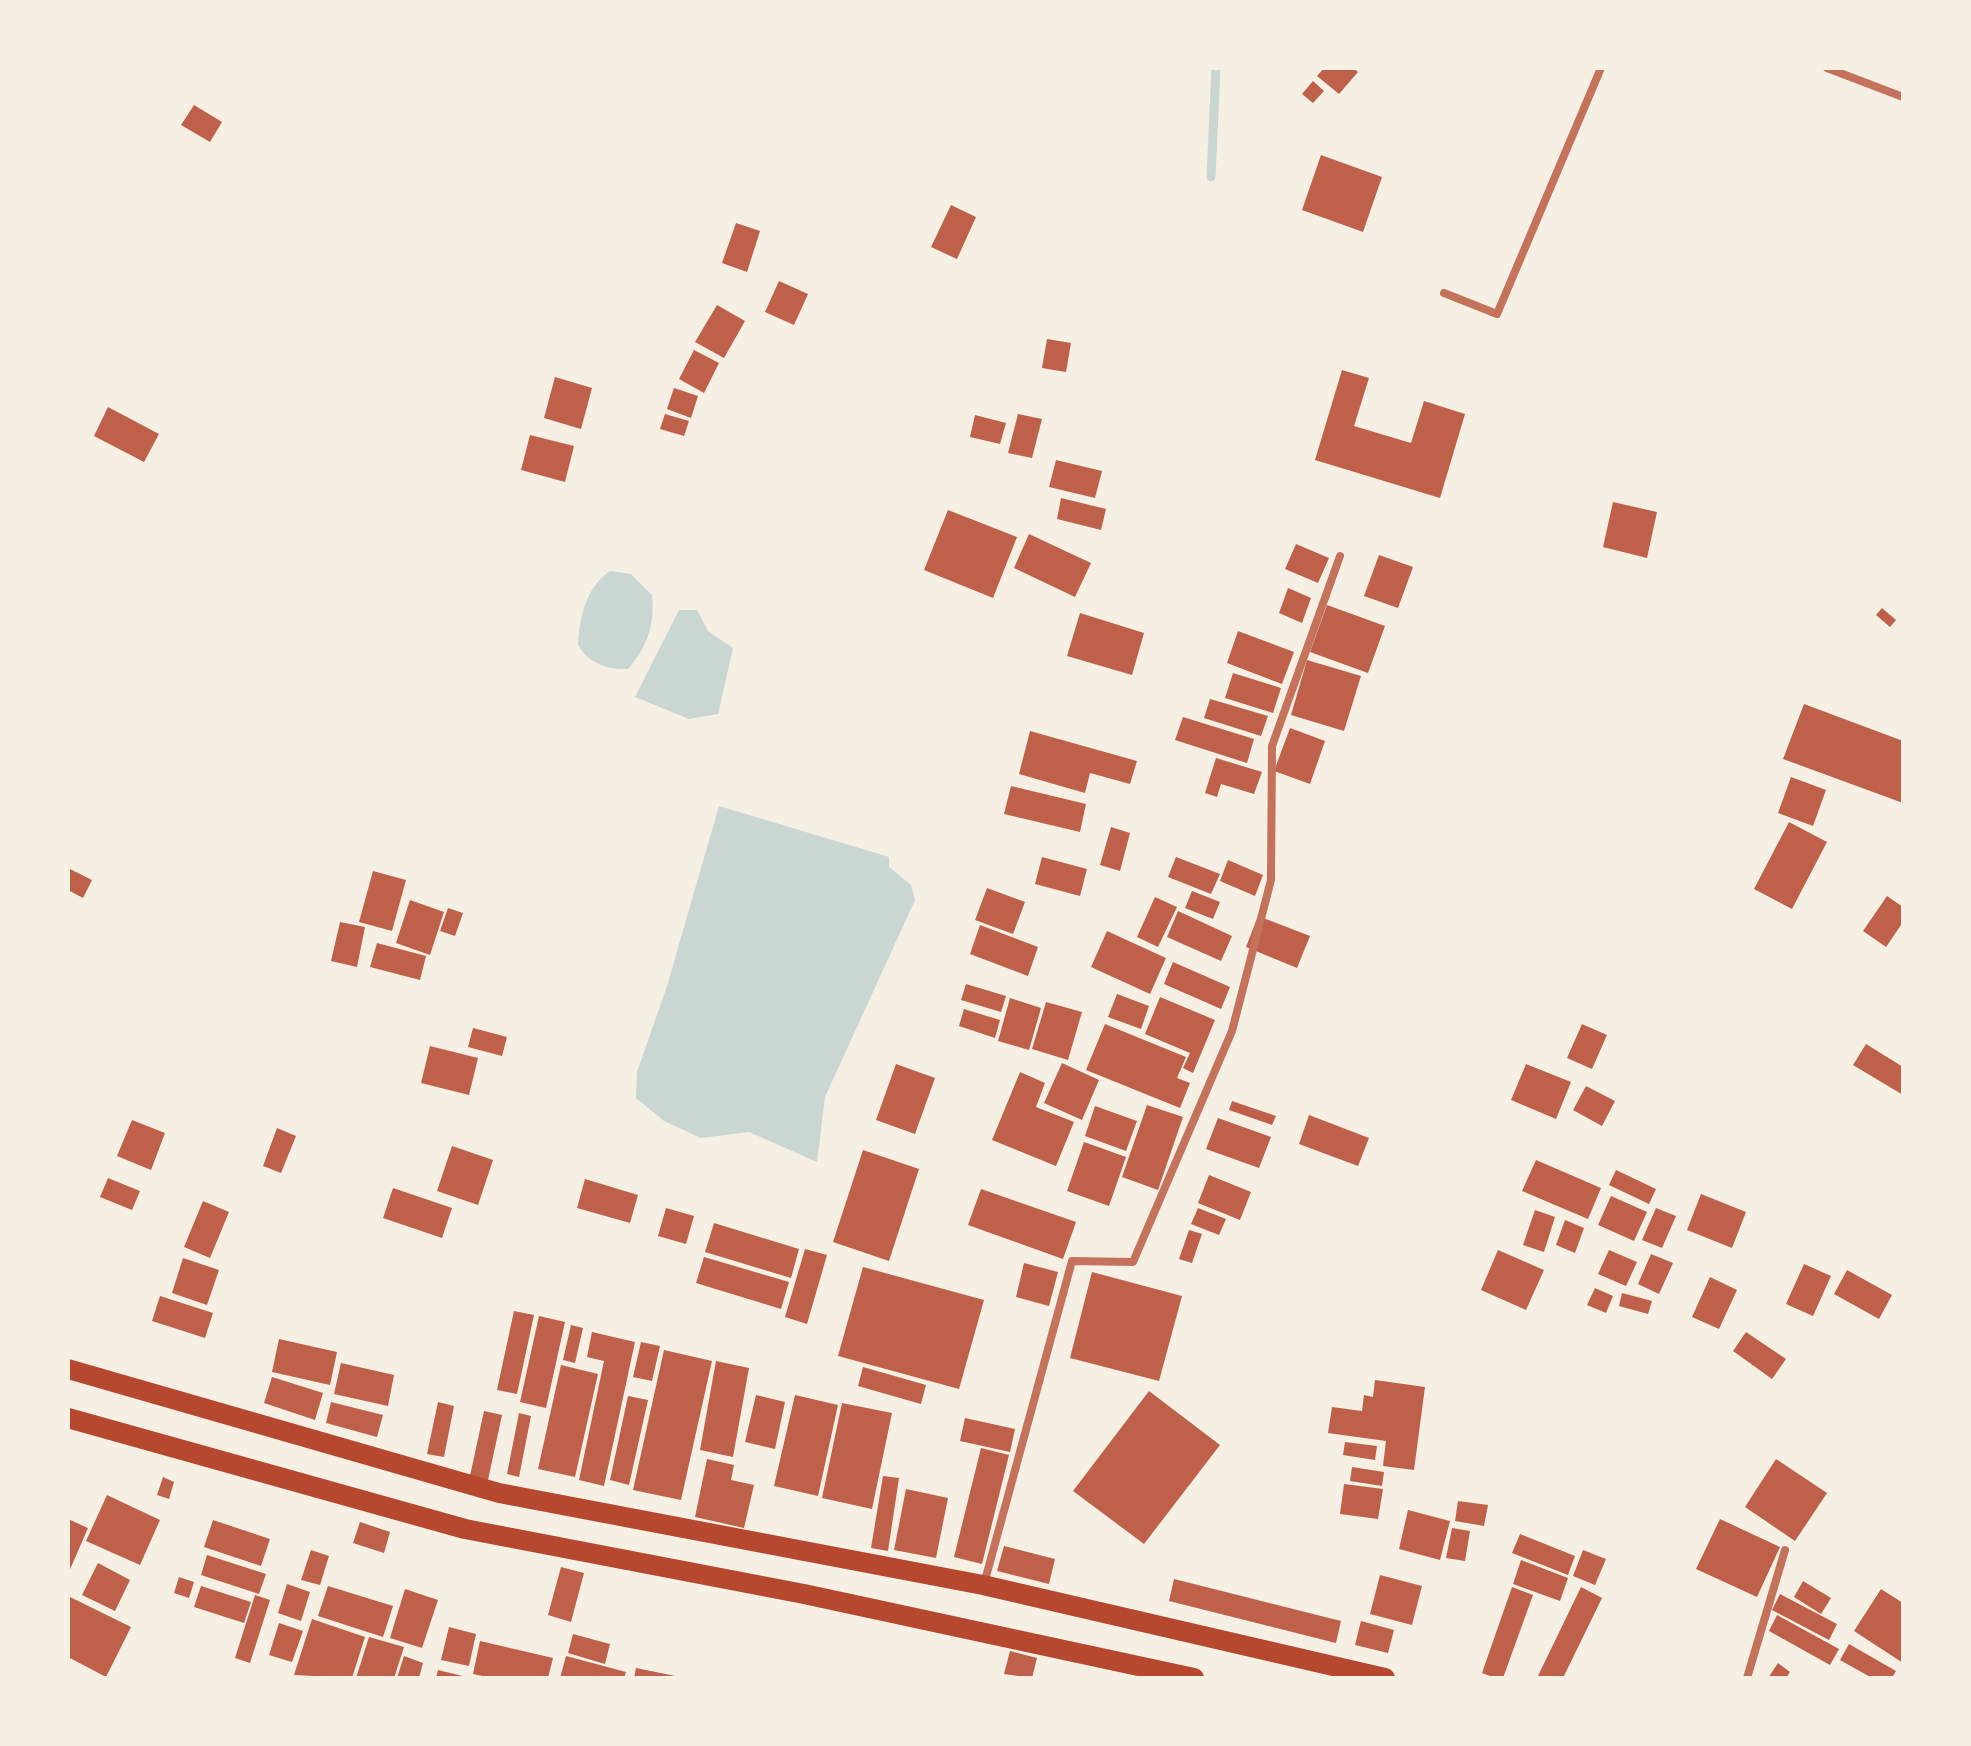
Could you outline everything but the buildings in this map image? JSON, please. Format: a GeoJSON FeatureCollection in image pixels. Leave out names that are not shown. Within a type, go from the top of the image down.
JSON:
{"type":"FeatureCollection","features":[{"type":"Feature","properties":{"kind":"main road"},"geometry":{"type":"LineString","coordinates":[[68,1369],[499,1493],[983,1585],[1385,1678]]}},
{"type":"Feature","properties":{"kind":"main road"},"geometry":{"type":"LineString","coordinates":[[68,1418],[465,1529],[804,1594],[1194,1678]]}},
{"type":"Feature","properties":{"kind":"street"},"geometry":{"type":"LineString","coordinates":[[1444,293],[1497,314],[1601,68]]}},
{"type":"Feature","properties":{"kind":"street"},"geometry":{"type":"LineString","coordinates":[[1827,68],[1903,97]]}},
{"type":"Feature","properties":{"kind":"street"},"geometry":{"type":"LineString","coordinates":[[983,1585],[1072,1261],[1133,1262],[1232,1031],[1271,880],[1272,746],[1340,556]]}},
{"type":"Feature","properties":{"kind":"street"},"geometry":{"type":"LineString","coordinates":[[1747,1678],[1785,1550]]}},
{"type":"Feature","properties":{"kind":"shaded area"},"geometry":{"type":"Polygon","coordinates":[[[610,571],[631,574],[652,595],[648,635],[628,669],[599,664],[587,656],[578,644],[586,603],[595,586],[610,571]]]}},
{"type":"Feature","properties":{"kind":"shaded area"},"geometry":{"type":"Polygon","coordinates":[[[679,610],[697,610],[708,631],[733,648],[718,714],[689,719],[635,697],[679,610]]]}},
{"type":"Feature","properties":{"kind":"shaded area"},"geometry":{"type":"Polygon","coordinates":[[[719,806],[889,857],[889,867],[911,885],[915,900],[825,1097],[817,1162],[749,1132],[701,1138],[664,1121],[636,1098],[637,1072],[667,986],[719,806]]]}},
{"type":"Feature","properties":{"kind":"waterway"},"geometry":{"type":"LineString","coordinates":[[1211,177],[1216,68]]}}]}
